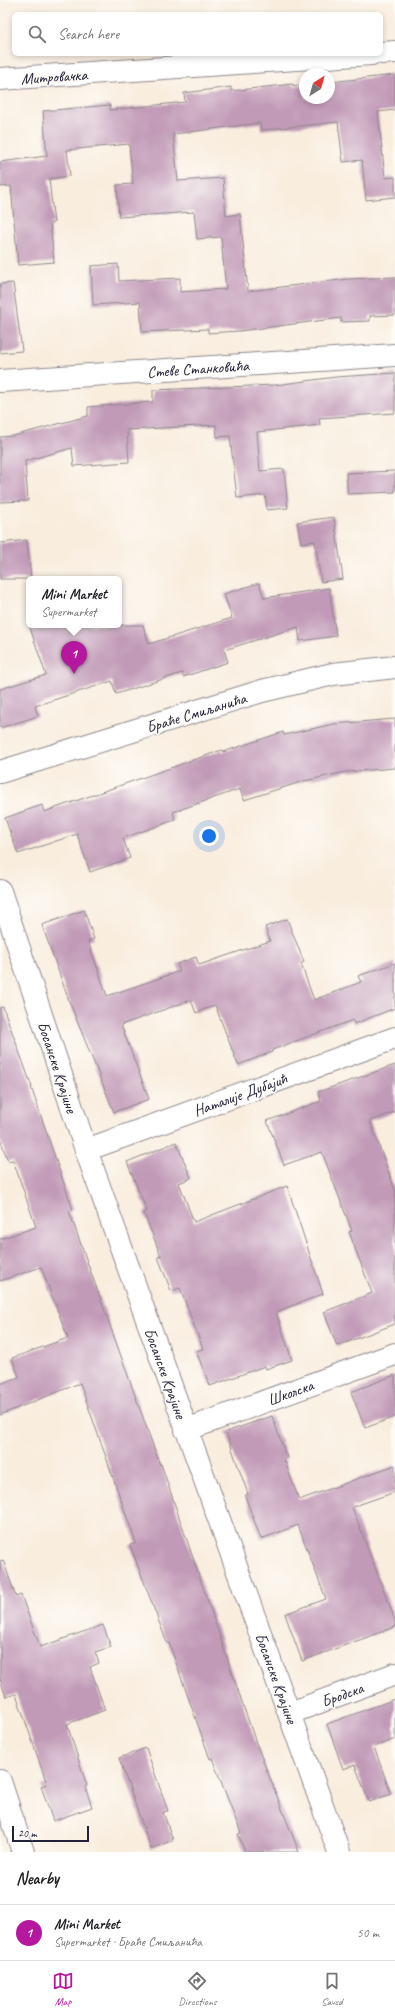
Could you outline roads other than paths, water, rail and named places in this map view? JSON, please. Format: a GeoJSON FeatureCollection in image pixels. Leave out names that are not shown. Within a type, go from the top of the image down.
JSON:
{"type":"FeatureCollection","features":[{"type":"Feature","properties":{"kind":"street"},"geometry":{"type":"LineString","coordinates":[[383,53],[395,52]]}},
{"type":"Feature","properties":{"kind":"street","name":"Митровачка"},"geometry":{"type":"LineString","coordinates":[[0,79],[342,56]]}},
{"type":"Feature","properties":{"kind":"street","name":"Стеве Станковића"},"geometry":{"type":"LineString","coordinates":[[0,381],[395,355]]}},
{"type":"Feature","properties":{"kind":"street","name":"Браће Смиљанића"},"geometry":{"type":"LineString","coordinates":[[0,772],[262,691],[333,674],[395,667]]}},
{"type":"Feature","properties":{"kind":"street","name":"Босанске Крајине"},"geometry":{"type":"LineString","coordinates":[[0,891],[86,1150],[186,1430],[340,1852]]}},
{"type":"Feature","properties":{"kind":"street","name":"Наталије Дубајић"},"geometry":{"type":"LineString","coordinates":[[86,1150],[395,1038]]}},
{"type":"Feature","properties":{"kind":"street","name":"Школска"},"geometry":{"type":"LineString","coordinates":[[186,1430],[395,1354]]}},
{"type":"Feature","properties":{"kind":"street","name":"Бродска"},"geometry":{"type":"LineString","coordinates":[[290,1713],[395,1674]]}},
{"type":"Feature","properties":{"kind":"street"},"geometry":{"type":"LineString","coordinates":[[0,1781],[23,1852]]}},
{"type":"Feature","properties":{"kind":"place","name":"Mini Market"},"geometry":{"type":"Point","coordinates":[74,674]}}]}
